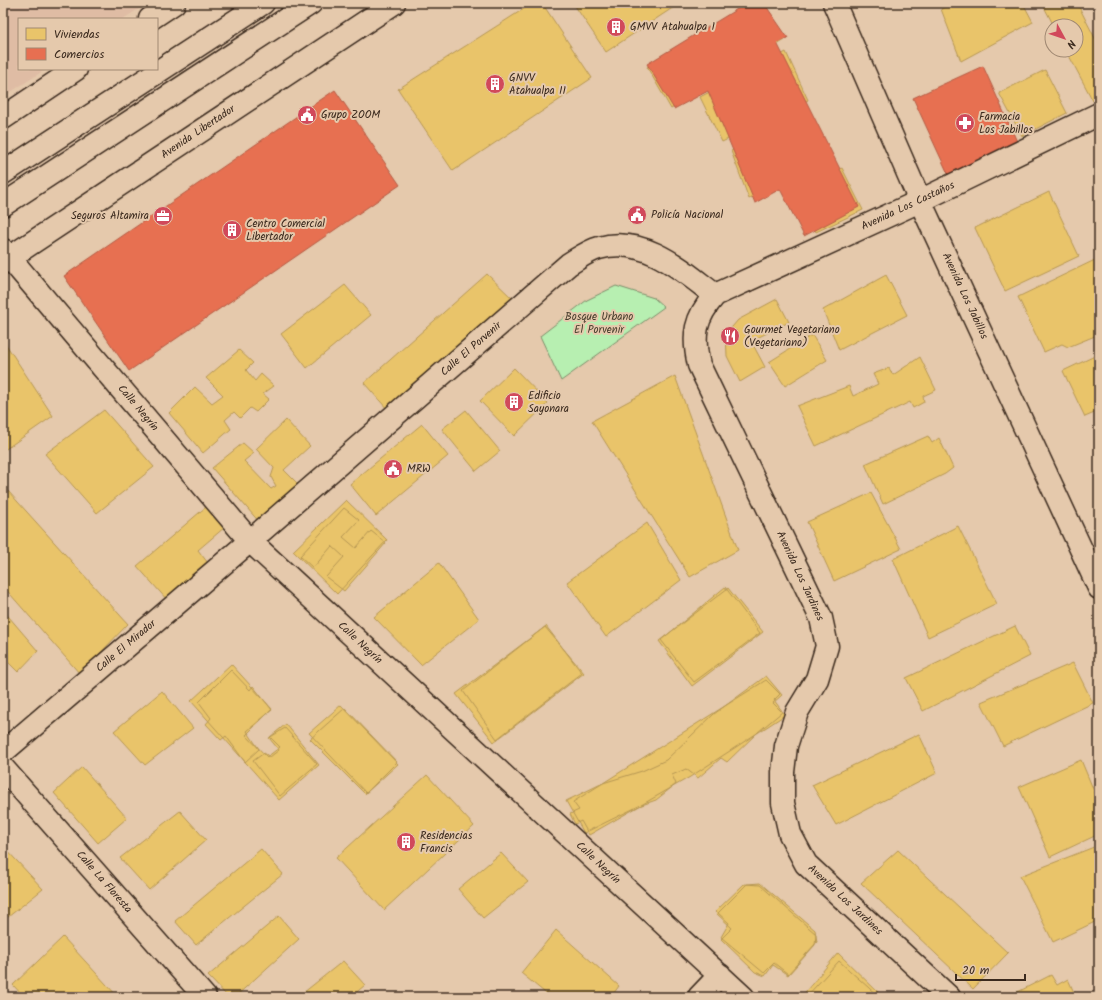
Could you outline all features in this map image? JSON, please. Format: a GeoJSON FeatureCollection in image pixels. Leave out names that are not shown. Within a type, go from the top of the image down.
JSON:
{"type":"FeatureCollection","features":[{"type":"Feature","properties":{"kind":"street"},"geometry":{"type":"LineString","coordinates":[[152,18],[174,3]]}},
{"type":"Feature","properties":{"kind":"street"},"geometry":{"type":"LineString","coordinates":[[3,172],[263,3]]}},
{"type":"Feature","properties":{"kind":"street"},"geometry":{"type":"LineString","coordinates":[[3,205],[311,3]]}},
{"type":"Feature","properties":{"kind":"street","name":"Avenida Libertador"},"geometry":{"type":"LineString","coordinates":[[5,256],[394,3]]}},
{"type":"Feature","properties":{"kind":"street","name":"Avenida Los Jabillos"},"geometry":{"type":"LineString","coordinates":[[834,3],[920,200],[1099,588]]}},
{"type":"Feature","properties":{"kind":"street"},"geometry":{"type":"LineString","coordinates":[[3,118],[75,70]]}},
{"type":"Feature","properties":{"kind":"street","name":"Avenida Los Castaños"},"geometry":{"type":"LineString","coordinates":[[715,295],[920,200],[1099,114]]}},
{"type":"Feature","properties":{"kind":"street","name":"Calle El Porvenir"},"geometry":{"type":"LineString","coordinates":[[250,542],[569,264],[586,253],[600,247],[626,245],[650,252],[676,265],[715,295]]}},
{"type":"Feature","properties":{"kind":"street","name":"Calle Negrín"},"geometry":{"type":"LineString","coordinates":[[5,256],[250,542],[743,997]]}},
{"type":"Feature","properties":{"kind":"street","name":"Avenida Los Jardines"},"geometry":{"type":"LineString","coordinates":[[715,295],[699,319],[694,345],[699,365],[821,618],[827,646],[817,678],[797,712],[786,746],[783,772],[783,803],[790,834],[806,864],[945,996]]}},
{"type":"Feature","properties":{"kind":"street","name":"Calle El Mirador"},"geometry":{"type":"LineString","coordinates":[[3,752],[250,542]]}},
{"type":"Feature","properties":{"kind":"street","name":"Calle La Floresta"},"geometry":{"type":"LineString","coordinates":[[3,768],[205,997]]}},
{"type":"Feature","properties":{"kind":"street"},"geometry":{"type":"LineString","coordinates":[[699,997],[720,975]]}},
{"type":"Feature","properties":{"kind":"shaded area"},"geometry":{"type":"Polygon","coordinates":[[[3,3],[148,3],[125,18],[18,18],[18,70],[44,70],[3,97],[3,3]]]}},
{"type":"Feature","properties":{"kind":"green space","name":"Bosque Urbano El Porvenir"},"geometry":{"type":"Polygon","coordinates":[[[616,286],[654,298],[664,307],[561,381],[540,336],[587,300],[616,286]]]}},
{"type":"Feature","properties":{"kind":"building: Viviendas","name":"GNVV Atahualpa II"},"geometry":{"type":"Polygon","coordinates":[[[533,3],[542,3],[592,78],[453,171],[398,89],[533,3]]]}},
{"type":"Feature","properties":{"kind":"building: Viviendas","name":"GMVV Atahualpa I"},"geometry":{"type":"Polygon","coordinates":[[[573,3],[680,3],[606,52],[573,3]]]}},
{"type":"Feature","properties":{"kind":"building: Viviendas"},"geometry":{"type":"Polygon","coordinates":[[[751,3],[762,3],[785,40],[671,109],[647,67],[751,3]]]}},
{"type":"Feature","properties":{"kind":"building: Viviendas"},"geometry":{"type":"Polygon","coordinates":[[[953,3],[1023,3],[1033,22],[961,61],[941,9],[953,3]]]}},
{"type":"Feature","properties":{"kind":"building: Viviendas"},"geometry":{"type":"Polygon","coordinates":[[[1042,3],[1077,3],[1099,46],[1099,98],[1093,101],[1070,58],[1084,58],[1084,18],[1050,18],[1042,3]]]}},
{"type":"Feature","properties":{"kind":"building: Viviendas"},"geometry":{"type":"Polygon","coordinates":[[[786,52],[808,100],[722,142],[700,97],[786,52]]]}},
{"type":"Feature","properties":{"kind":"building: Viviendas"},"geometry":{"type":"Polygon","coordinates":[[[1045,70],[1067,113],[1022,136],[999,93],[1045,70]]]}},
{"type":"Feature","properties":{"kind":"building: Viviendas"},"geometry":{"type":"Polygon","coordinates":[[[811,117],[831,155],[749,199],[731,151],[811,117]]]}},
{"type":"Feature","properties":{"kind":"building: Viviendas"},"geometry":{"type":"Polygon","coordinates":[[[842,168],[863,210],[816,232],[795,193],[842,168]]]}},
{"type":"Feature","properties":{"kind":"building: Viviendas"},"geometry":{"type":"Polygon","coordinates":[[[1049,192],[1079,256],[1005,291],[975,228],[1049,192]]]}},
{"type":"Feature","properties":{"kind":"building: Viviendas"},"geometry":{"type":"Polygon","coordinates":[[[1099,258],[1099,331],[1095,336],[1068,347],[1062,344],[1044,352],[1018,297],[1099,258]]]}},
{"type":"Feature","properties":{"kind":"building: Viviendas"},"geometry":{"type":"Polygon","coordinates":[[[487,274],[513,299],[388,410],[364,383],[487,274]]]}},
{"type":"Feature","properties":{"kind":"building: Viviendas"},"geometry":{"type":"Polygon","coordinates":[[[886,275],[907,315],[839,350],[823,310],[886,275]]]}},
{"type":"Feature","properties":{"kind":"building: Viviendas"},"geometry":{"type":"Polygon","coordinates":[[[345,285],[371,315],[307,368],[281,334],[345,285]]]}},
{"type":"Feature","properties":{"kind":"building: Viviendas"},"geometry":{"type":"Polygon","coordinates":[[[777,299],[789,322],[751,341],[765,367],[740,382],[727,356],[726,334],[738,320],[777,299]]]}},
{"type":"Feature","properties":{"kind":"building: Viviendas"},"geometry":{"type":"Polygon","coordinates":[[[812,335],[827,360],[785,386],[769,362],[812,335]]]}},
{"type":"Feature","properties":{"kind":"building: Viviendas"},"geometry":{"type":"Polygon","coordinates":[[[5,343],[53,416],[3,451],[3,344],[5,343]]]}},
{"type":"Feature","properties":{"kind":"building: Viviendas"},"geometry":{"type":"Polygon","coordinates":[[[239,350],[253,363],[246,370],[255,381],[261,374],[274,386],[263,394],[269,399],[256,412],[250,408],[240,418],[234,412],[225,420],[231,429],[203,453],[169,413],[195,387],[212,403],[223,395],[206,378],[239,350]]]}},
{"type":"Feature","properties":{"kind":"building: Viviendas"},"geometry":{"type":"Polygon","coordinates":[[[1099,354],[1099,411],[1085,417],[1063,371],[1099,354]]]}},
{"type":"Feature","properties":{"kind":"building: Viviendas"},"geometry":{"type":"Polygon","coordinates":[[[920,357],[936,390],[923,396],[924,402],[913,408],[910,402],[816,446],[797,406],[849,386],[853,396],[878,384],[873,374],[889,368],[893,375],[920,357]]]}},
{"type":"Feature","properties":{"kind":"building: Viviendas","name":"Edificio Sayonara"},"geometry":{"type":"Polygon","coordinates":[[[514,368],[548,403],[514,436],[480,401],[514,368]]]}},
{"type":"Feature","properties":{"kind":"building: Viviendas"},"geometry":{"type":"Polygon","coordinates":[[[675,376],[738,550],[690,577],[592,421],[675,376]]]}},
{"type":"Feature","properties":{"kind":"building: Viviendas"},"geometry":{"type":"Polygon","coordinates":[[[104,410],[154,467],[97,513],[45,454],[104,410]]]}},
{"type":"Feature","properties":{"kind":"building: Viviendas"},"geometry":{"type":"Polygon","coordinates":[[[466,410],[500,451],[476,471],[442,429],[466,410]]]}},
{"type":"Feature","properties":{"kind":"building: Viviendas"},"geometry":{"type":"Polygon","coordinates":[[[286,420],[310,446],[284,470],[303,489],[261,524],[212,468],[243,443],[254,453],[244,461],[271,489],[276,486],[271,477],[274,468],[256,449],[286,420]]]}},
{"type":"Feature","properties":{"kind":"building: Viviendas"},"geometry":{"type":"Polygon","coordinates":[[[422,424],[448,456],[376,516],[350,484],[422,424]]]}},
{"type":"Feature","properties":{"kind":"building: Viviendas"},"geometry":{"type":"Polygon","coordinates":[[[928,436],[932,443],[939,438],[953,468],[945,474],[883,504],[865,464],[928,436]]]}},
{"type":"Feature","properties":{"kind":"building: Viviendas"},"geometry":{"type":"Polygon","coordinates":[[[8,491],[128,624],[80,674],[3,586],[3,495],[8,491]]]}},
{"type":"Feature","properties":{"kind":"building: Viviendas"},"geometry":{"type":"Polygon","coordinates":[[[871,493],[901,549],[834,581],[807,522],[871,493]]]}},
{"type":"Feature","properties":{"kind":"building: Viviendas"},"geometry":{"type":"Polygon","coordinates":[[[346,500],[387,540],[337,594],[293,551],[346,500]]]}},
{"type":"Feature","properties":{"kind":"building: Viviendas"},"geometry":{"type":"Polygon","coordinates":[[[207,506],[225,527],[198,550],[214,571],[168,601],[137,566],[207,506]]]}},
{"type":"Feature","properties":{"kind":"building: Viviendas"},"geometry":{"type":"Polygon","coordinates":[[[344,508],[359,520],[343,537],[356,548],[371,531],[386,543],[344,591],[326,577],[344,557],[332,546],[313,568],[300,556],[344,508]]]}},
{"type":"Feature","properties":{"kind":"building: Viviendas"},"geometry":{"type":"Polygon","coordinates":[[[647,523],[681,580],[606,637],[567,582],[647,523]]]}},
{"type":"Feature","properties":{"kind":"building: Viviendas"},"geometry":{"type":"Polygon","coordinates":[[[958,526],[997,604],[928,637],[893,559],[958,526]]]}},
{"type":"Feature","properties":{"kind":"building: Viviendas"},"geometry":{"type":"Polygon","coordinates":[[[439,563],[479,619],[421,665],[374,617],[439,563]]]}},
{"type":"Feature","properties":{"kind":"building: Viviendas"},"geometry":{"type":"Polygon","coordinates":[[[725,587],[760,633],[694,682],[661,640],[725,587]]]}},
{"type":"Feature","properties":{"kind":"building: Viviendas"},"geometry":{"type":"Polygon","coordinates":[[[728,588],[763,632],[692,686],[659,641],[728,588]]]}},
{"type":"Feature","properties":{"kind":"building: Viviendas"},"geometry":{"type":"Polygon","coordinates":[[[3,610],[38,651],[18,672],[3,657],[3,610]]]}},
{"type":"Feature","properties":{"kind":"building: Viviendas"},"geometry":{"type":"Polygon","coordinates":[[[546,626],[582,673],[497,739],[463,691],[546,626]]]}},
{"type":"Feature","properties":{"kind":"building: Viviendas"},"geometry":{"type":"Polygon","coordinates":[[[1015,626],[1030,656],[923,711],[906,678],[1015,626]]]}},
{"type":"Feature","properties":{"kind":"building: Viviendas"},"geometry":{"type":"Polygon","coordinates":[[[545,627],[584,673],[494,742],[456,694],[545,627]]]}},
{"type":"Feature","properties":{"kind":"building: Viviendas"},"geometry":{"type":"Polygon","coordinates":[[[1073,663],[1093,703],[1003,746],[981,702],[1073,663]]]}},
{"type":"Feature","properties":{"kind":"building: Viviendas"},"geometry":{"type":"Polygon","coordinates":[[[231,664],[272,709],[246,735],[267,757],[280,747],[270,737],[286,724],[319,765],[279,800],[191,701],[231,664]]]}},
{"type":"Feature","properties":{"kind":"building: Viviendas"},"geometry":{"type":"Polygon","coordinates":[[[231,670],[250,690],[253,686],[272,710],[247,731],[259,749],[245,762],[226,736],[221,740],[206,724],[211,718],[199,702],[231,670]]]}},
{"type":"Feature","properties":{"kind":"building: Viviendas"},"geometry":{"type":"Polygon","coordinates":[[[766,676],[782,695],[773,703],[782,712],[758,732],[727,762],[721,758],[698,778],[686,769],[672,775],[676,784],[656,800],[639,806],[584,833],[566,801],[603,783],[642,771],[666,760],[714,714],[766,676]]]}},
{"type":"Feature","properties":{"kind":"building: Viviendas"},"geometry":{"type":"Polygon","coordinates":[[[766,680],[780,694],[774,700],[785,715],[690,777],[589,835],[581,821],[575,824],[570,814],[579,810],[573,802],[766,680]]]}},
{"type":"Feature","properties":{"kind":"building: Viviendas"},"geometry":{"type":"Polygon","coordinates":[[[162,691],[193,728],[145,765],[114,731],[162,691]]]}},
{"type":"Feature","properties":{"kind":"building: Viviendas"},"geometry":{"type":"Polygon","coordinates":[[[341,705],[398,764],[366,793],[309,733],[341,705]]]}},
{"type":"Feature","properties":{"kind":"building: Viviendas"},"geometry":{"type":"Polygon","coordinates":[[[345,708],[397,762],[365,794],[310,739],[345,708]]]}},
{"type":"Feature","properties":{"kind":"building: Viviendas"},"geometry":{"type":"Polygon","coordinates":[[[285,728],[317,764],[280,796],[253,761],[264,753],[270,757],[279,750],[269,738],[285,728]]]}},
{"type":"Feature","properties":{"kind":"building: Viviendas"},"geometry":{"type":"Polygon","coordinates":[[[919,734],[937,773],[836,825],[812,785],[919,734]]]}},
{"type":"Feature","properties":{"kind":"building: Viviendas"},"geometry":{"type":"Polygon","coordinates":[[[1081,760],[1099,803],[1099,834],[1050,857],[1019,787],[1081,760]]]}},
{"type":"Feature","properties":{"kind":"building: Viviendas"},"geometry":{"type":"Polygon","coordinates":[[[82,767],[127,818],[98,843],[54,793],[82,767]]]}},
{"type":"Feature","properties":{"kind":"building: Viviendas","name":"Residencias Francis"},"geometry":{"type":"Polygon","coordinates":[[[427,775],[474,826],[384,910],[336,858],[427,775]]]}},
{"type":"Feature","properties":{"kind":"building: Viviendas"},"geometry":{"type":"Polygon","coordinates":[[[180,811],[206,840],[149,890],[120,858],[180,811]]]}},
{"type":"Feature","properties":{"kind":"building: Viviendas"},"geometry":{"type":"Polygon","coordinates":[[[1099,845],[1099,920],[1053,942],[1020,876],[1099,845]]]}},
{"type":"Feature","properties":{"kind":"building: Viviendas"},"geometry":{"type":"Polygon","coordinates":[[[3,846],[43,889],[3,921],[3,846]]]}},
{"type":"Feature","properties":{"kind":"building: Viviendas"},"geometry":{"type":"Polygon","coordinates":[[[261,849],[283,874],[196,945],[175,921],[261,849]]]}},
{"type":"Feature","properties":{"kind":"building: Viviendas"},"geometry":{"type":"Polygon","coordinates":[[[898,850],[1008,953],[973,989],[861,883],[898,850]]]}},
{"type":"Feature","properties":{"kind":"building: Viviendas"},"geometry":{"type":"Polygon","coordinates":[[[501,853],[528,882],[483,918],[458,889],[501,853]]]}},
{"type":"Feature","properties":{"kind":"building: Viviendas"},"geometry":{"type":"Polygon","coordinates":[[[760,883],[815,930],[817,942],[788,974],[774,963],[764,973],[721,937],[729,923],[718,913],[747,884],[760,883]]]}},
{"type":"Feature","properties":{"kind":"building: Viviendas"},"geometry":{"type":"Polygon","coordinates":[[[744,884],[760,885],[816,934],[815,945],[788,975],[773,965],[765,976],[755,972],[721,939],[732,928],[715,912],[744,884]]]}},
{"type":"Feature","properties":{"kind":"building: Viviendas"},"geometry":{"type":"Polygon","coordinates":[[[279,916],[299,939],[235,997],[228,997],[208,976],[279,916]]]}},
{"type":"Feature","properties":{"kind":"building: Viviendas"},"geometry":{"type":"Polygon","coordinates":[[[556,930],[619,986],[611,997],[550,997],[521,973],[556,930]]]}},
{"type":"Feature","properties":{"kind":"building: Viviendas"},"geometry":{"type":"Polygon","coordinates":[[[63,937],[118,997],[24,997],[13,985],[63,937]]]}},
{"type":"Feature","properties":{"kind":"building: Viviendas"},"geometry":{"type":"Polygon","coordinates":[[[838,953],[883,997],[801,997],[838,953]]]}},
{"type":"Feature","properties":{"kind":"building: Viviendas"},"geometry":{"type":"Polygon","coordinates":[[[343,961],[365,985],[351,997],[298,997],[343,961]]]}},
{"type":"Feature","properties":{"kind":"building: Viviendas"},"geometry":{"type":"Polygon","coordinates":[[[839,961],[879,997],[806,997],[839,961]]]}},
{"type":"Feature","properties":{"kind":"building: Viviendas"},"geometry":{"type":"Polygon","coordinates":[[[1051,975],[1057,985],[1068,979],[1076,997],[1008,997],[1051,975]]]}},
{"type":"Feature","properties":{"kind":"building: Comercios"},"geometry":{"type":"Polygon","coordinates":[[[747,3],[764,3],[788,38],[777,43],[859,207],[804,236],[780,189],[755,203],[708,91],[674,109],[647,64],[747,3]]]}},
{"type":"Feature","properties":{"kind":"building: Comercios"},"geometry":{"type":"Polygon","coordinates":[[[983,66],[1019,146],[950,178],[913,98],[983,66]]]}},
{"type":"Feature","properties":{"kind":"building: Comercios","name":"Centro Comercial Libertador"},"geometry":{"type":"Polygon","coordinates":[[[335,90],[400,185],[129,371],[64,276],[335,90]]]}},
{"type":"Feature","properties":{"kind":"place","name":"GMVV Atahualpa I"},"geometry":{"type":"Point","coordinates":[616,27]}},
{"type":"Feature","properties":{"kind":"place","name":"GNVV Atahualpa II"},"geometry":{"type":"Point","coordinates":[495,84]}},
{"type":"Feature","properties":{"kind":"place","name":"Grupo ZOOM"},"geometry":{"type":"Point","coordinates":[307,115]}},
{"type":"Feature","properties":{"kind":"place","name":"Farmacia Los Jabillos"},"geometry":{"type":"Point","coordinates":[965,123]}},
{"type":"Feature","properties":{"kind":"place","name":"Policía Nacional"},"geometry":{"type":"Point","coordinates":[637,215]}},
{"type":"Feature","properties":{"kind":"place","name":"Seguros Altamira"},"geometry":{"type":"Point","coordinates":[163,216]}},
{"type":"Feature","properties":{"kind":"place","name":"Centro Comercial Libertador"},"geometry":{"type":"Point","coordinates":[232,230]}},
{"type":"Feature","properties":{"kind":"place","name":"Gourmet Vegetariano (Vegetariano)"},"geometry":{"type":"Point","coordinates":[730,336]}},
{"type":"Feature","properties":{"kind":"place","name":"Edificio Sayonara"},"geometry":{"type":"Point","coordinates":[514,402]}},
{"type":"Feature","properties":{"kind":"place","name":"MRW"},"geometry":{"type":"Point","coordinates":[393,469]}},
{"type":"Feature","properties":{"kind":"place","name":"Residencias Francis"},"geometry":{"type":"Point","coordinates":[406,842]}}]}
